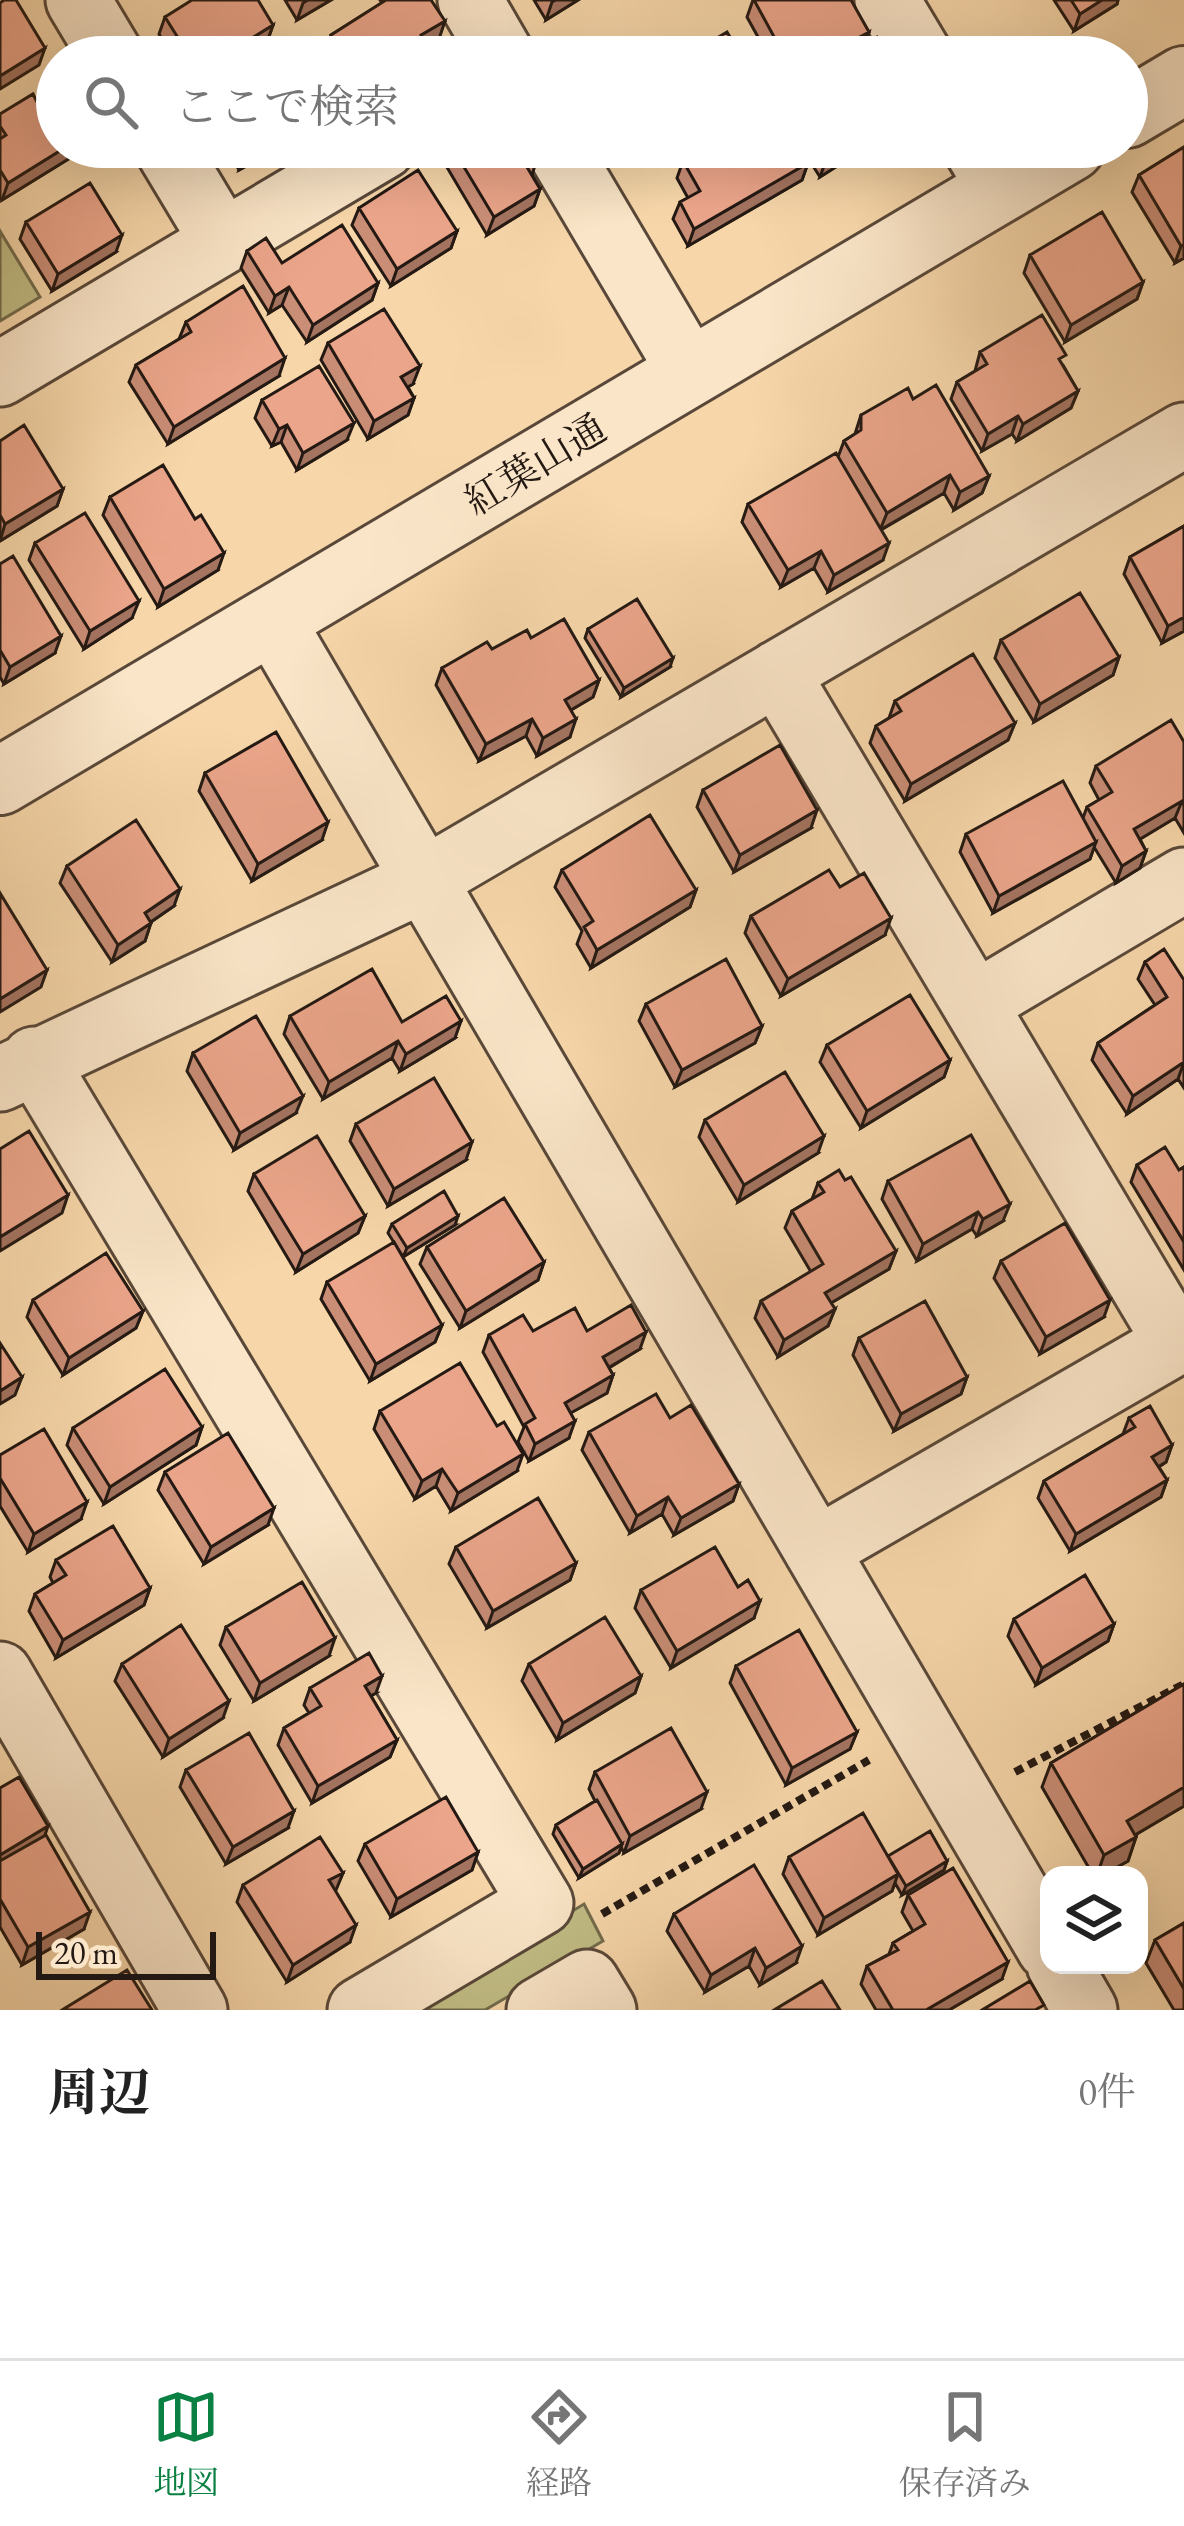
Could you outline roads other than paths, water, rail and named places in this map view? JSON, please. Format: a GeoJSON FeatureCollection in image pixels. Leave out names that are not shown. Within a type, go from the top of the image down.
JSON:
{"type":"FeatureCollection","features":[{"type":"Feature","properties":{"kind":"street"},"geometry":{"type":"LineString","coordinates":[[78,0],[99,36]]}},
{"type":"Feature","properties":{"kind":"street"},"geometry":{"type":"LineString","coordinates":[[470,0],[491,36]]}},
{"type":"Feature","properties":{"kind":"street"},"geometry":{"type":"LineString","coordinates":[[887,0],[908,36]]}},
{"type":"Feature","properties":{"kind":"street"},"geometry":{"type":"LineString","coordinates":[[1148,101],[1184,80]]}},
{"type":"Feature","properties":{"kind":"street"},"geometry":{"type":"LineString","coordinates":[[179,168],[223,242]]}},
{"type":"Feature","properties":{"kind":"street"},"geometry":{"type":"LineString","coordinates":[[0,374],[348,168]]}},
{"type":"Feature","properties":{"kind":"street"},"geometry":{"type":"LineString","coordinates":[[569,168],[690,372]]}},
{"type":"Feature","properties":{"kind":"street","name":"紅葉山通"},"geometry":{"type":"LineString","coordinates":[[0,781],[690,372],[987,168]]}},
{"type":"Feature","properties":{"kind":"street"},"geometry":{"type":"LineString","coordinates":[[360,2010],[542,1903],[17,1069],[424,880],[1184,435]]}},
{"type":"Feature","properties":{"kind":"street"},"geometry":{"type":"LineString","coordinates":[[272,620],[1040,1933]]}},
{"type":"Feature","properties":{"kind":"street"},"geometry":{"type":"LineString","coordinates":[[777,673],[1180,1340],[816,1550]]}},
{"type":"Feature","properties":{"kind":"street"},"geometry":{"type":"LineString","coordinates":[[975,1004],[1184,880]]}},
{"type":"Feature","properties":{"kind":"street"},"geometry":{"type":"LineString","coordinates":[[0,1674],[195,2010]]}},
{"type":"Feature","properties":{"kind":"street"},"geometry":{"type":"LineString","coordinates":[[1064,1974],[1085,2010]]}},
{"type":"Feature","properties":{"kind":"street"},"geometry":{"type":"LineString","coordinates":[[539,2010],[587,1982],[604,2010]]}}]}
